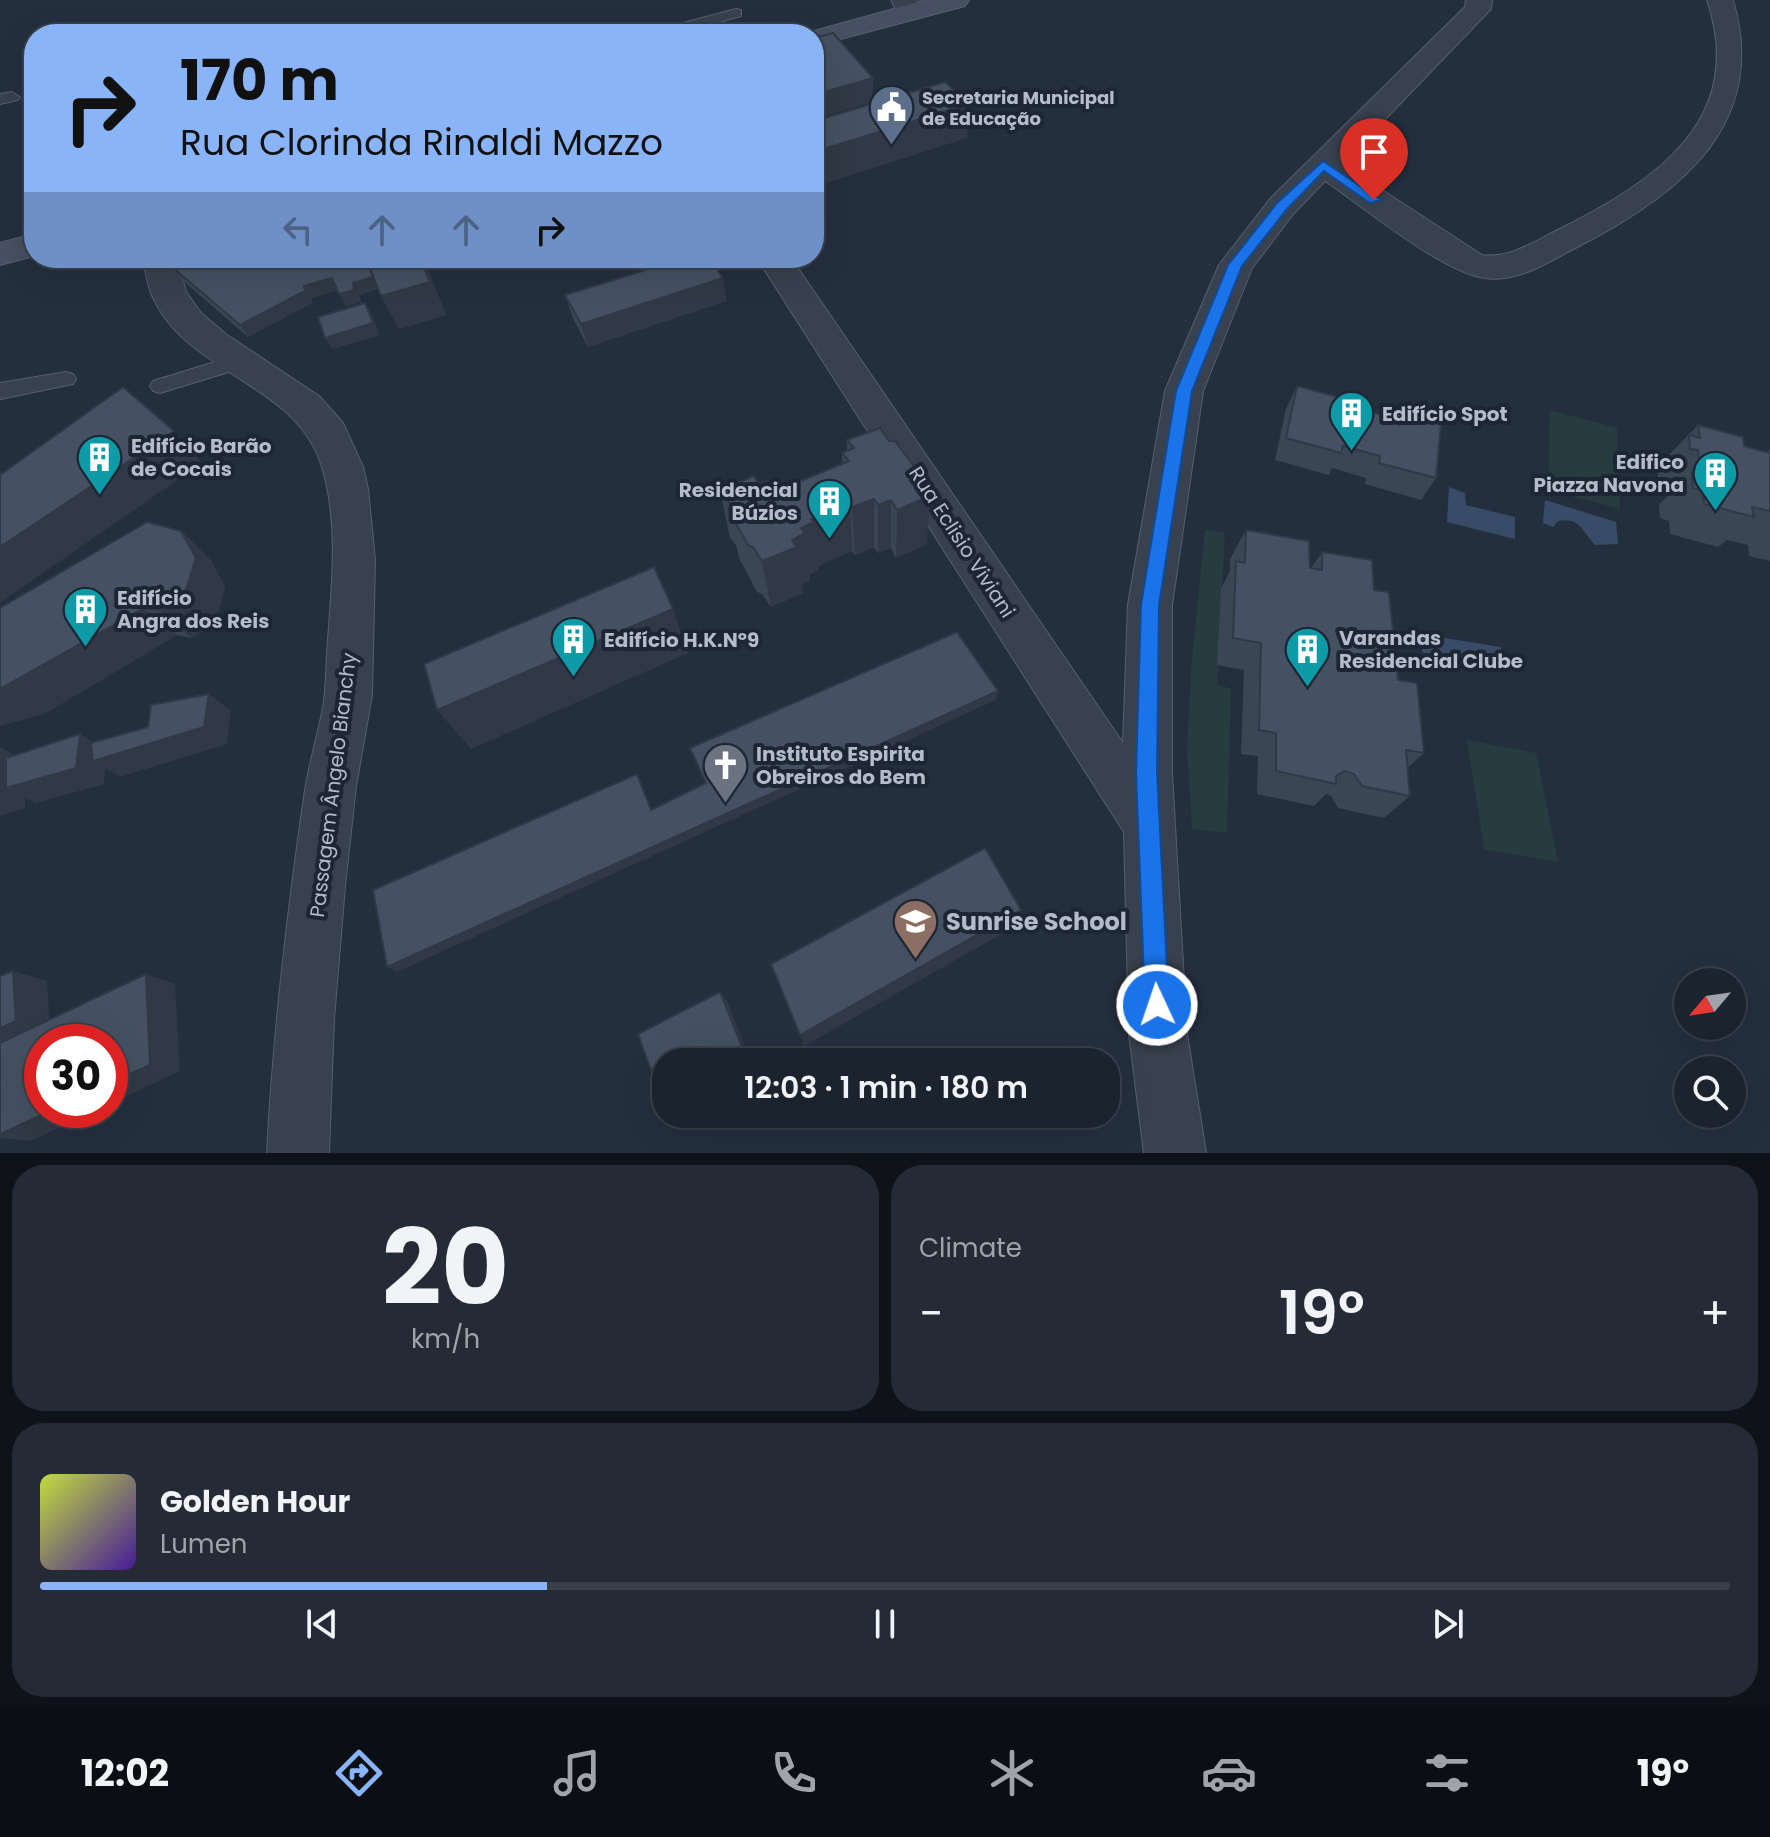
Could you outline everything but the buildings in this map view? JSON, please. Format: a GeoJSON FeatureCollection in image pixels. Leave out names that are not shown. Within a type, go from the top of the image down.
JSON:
{"type":"FeatureCollection","features":[{"type":"Feature","properties":{"kind":"main road"},"geometry":{"type":"LineString","coordinates":[[824,35],[907,6],[956,0]]}},
{"type":"Feature","properties":{"kind":"main road"},"geometry":{"type":"LineString","coordinates":[[0,254],[24,248]]}},
{"type":"Feature","properties":{"kind":"street"},"geometry":{"type":"LineString","coordinates":[[1175,1153],[1158,1034],[1147,773],[1150,605],[1184,391],[1236,265],[1282,206],[1452,37],[1478,9],[1479,0]]}},
{"type":"Feature","properties":{"kind":"street"},"geometry":{"type":"LineString","coordinates":[[1323,165],[1466,262],[1482,268],[1499,269],[1520,263],[1658,188],[1708,139],[1721,115],[1734,45],[1720,0]]}},
{"type":"Feature","properties":{"kind":"street","name":"Passagem Ângelo Bianchy"},"geometry":{"type":"LineString","coordinates":[[161,268],[174,308],[205,338],[283,387],[322,420],[343,465],[351,535],[353,603],[347,705],[329,793],[312,962],[298,1153]]}},
{"type":"Feature","properties":{"kind":"street","name":"Rua Eclisio Viviani"},"geometry":{"type":"LineString","coordinates":[[781,268],[1150,826]]}},
{"type":"Feature","properties":{"kind":"lane"},"geometry":{"type":"LineString","coordinates":[[695,24],[736,13]]}},
{"type":"Feature","properties":{"kind":"lane"},"geometry":{"type":"LineString","coordinates":[[160,386],[241,361]]}},
{"type":"Feature","properties":{"kind":"lane"},"geometry":{"type":"LineString","coordinates":[[0,391],[66,379]]}},
{"type":"Feature","properties":{"kind":"green space"},"geometry":{"type":"Polygon","coordinates":[[[1550,410],[1617,428],[1620,509],[1548,490],[1550,410]]]}},
{"type":"Feature","properties":{"kind":"green space"},"geometry":{"type":"Polygon","coordinates":[[[1205,529],[1225,533],[1217,684],[1231,689],[1227,833],[1192,829],[1187,748],[1191,670],[1205,529]]]}},
{"type":"Feature","properties":{"kind":"green space"},"geometry":{"type":"Polygon","coordinates":[[[1467,740],[1536,753],[1558,862],[1484,849],[1467,740]]]}},
{"type":"Feature","properties":{"kind":"water"},"geometry":{"type":"Polygon","coordinates":[[[1449,487],[1465,493],[1466,505],[1515,517],[1515,539],[1447,522],[1449,487]]]}},
{"type":"Feature","properties":{"kind":"water"},"geometry":{"type":"Polygon","coordinates":[[[1545,500],[1616,522],[1618,544],[1595,545],[1572,521],[1558,521],[1553,527],[1543,523],[1545,500]]]}},
{"type":"Feature","properties":{"kind":"water"},"geometry":{"type":"Polygon","coordinates":[[[1420,634],[1501,647],[1505,670],[1423,656],[1420,634]]]}},
{"type":"Feature","properties":{"kind":"place","name":"Secretaria Municipal de Educação"},"geometry":{"type":"Point","coordinates":[891,146]}},
{"type":"Feature","properties":{"kind":"place","name":"Edifício Spot"},"geometry":{"type":"Point","coordinates":[1351,453]}},
{"type":"Feature","properties":{"kind":"place","name":"Edifício Barão de Cocais"},"geometry":{"type":"Point","coordinates":[100,497]}},
{"type":"Feature","properties":{"kind":"place","name":"Edifico Piazza Navona"},"geometry":{"type":"Point","coordinates":[1715,512]}},
{"type":"Feature","properties":{"kind":"place","name":"Residencial Búzios"},"geometry":{"type":"Point","coordinates":[829,541]}},
{"type":"Feature","properties":{"kind":"place","name":"Edifício Angra dos Reis"},"geometry":{"type":"Point","coordinates":[86,649]}},
{"type":"Feature","properties":{"kind":"place","name":"Edifício H.K.Nº9"},"geometry":{"type":"Point","coordinates":[573,679]}},
{"type":"Feature","properties":{"kind":"place","name":"Varandas Residencial Clube"},"geometry":{"type":"Point","coordinates":[1308,688]}},
{"type":"Feature","properties":{"kind":"place","name":"Instituto Espirita Obreiros do Bem"},"geometry":{"type":"Point","coordinates":[725,804]}},
{"type":"Feature","properties":{"kind":"place","name":"Sunrise School"},"geometry":{"type":"Point","coordinates":[915,960]}},
{"type":"Feature","properties":{"kind":"route"},"geometry":{"type":"LineString","coordinates":[[1157,1005],[1147,773],[1150,605],[1184,391],[1236,265],[1302,185],[1323,165],[1374,200]]}}]}
